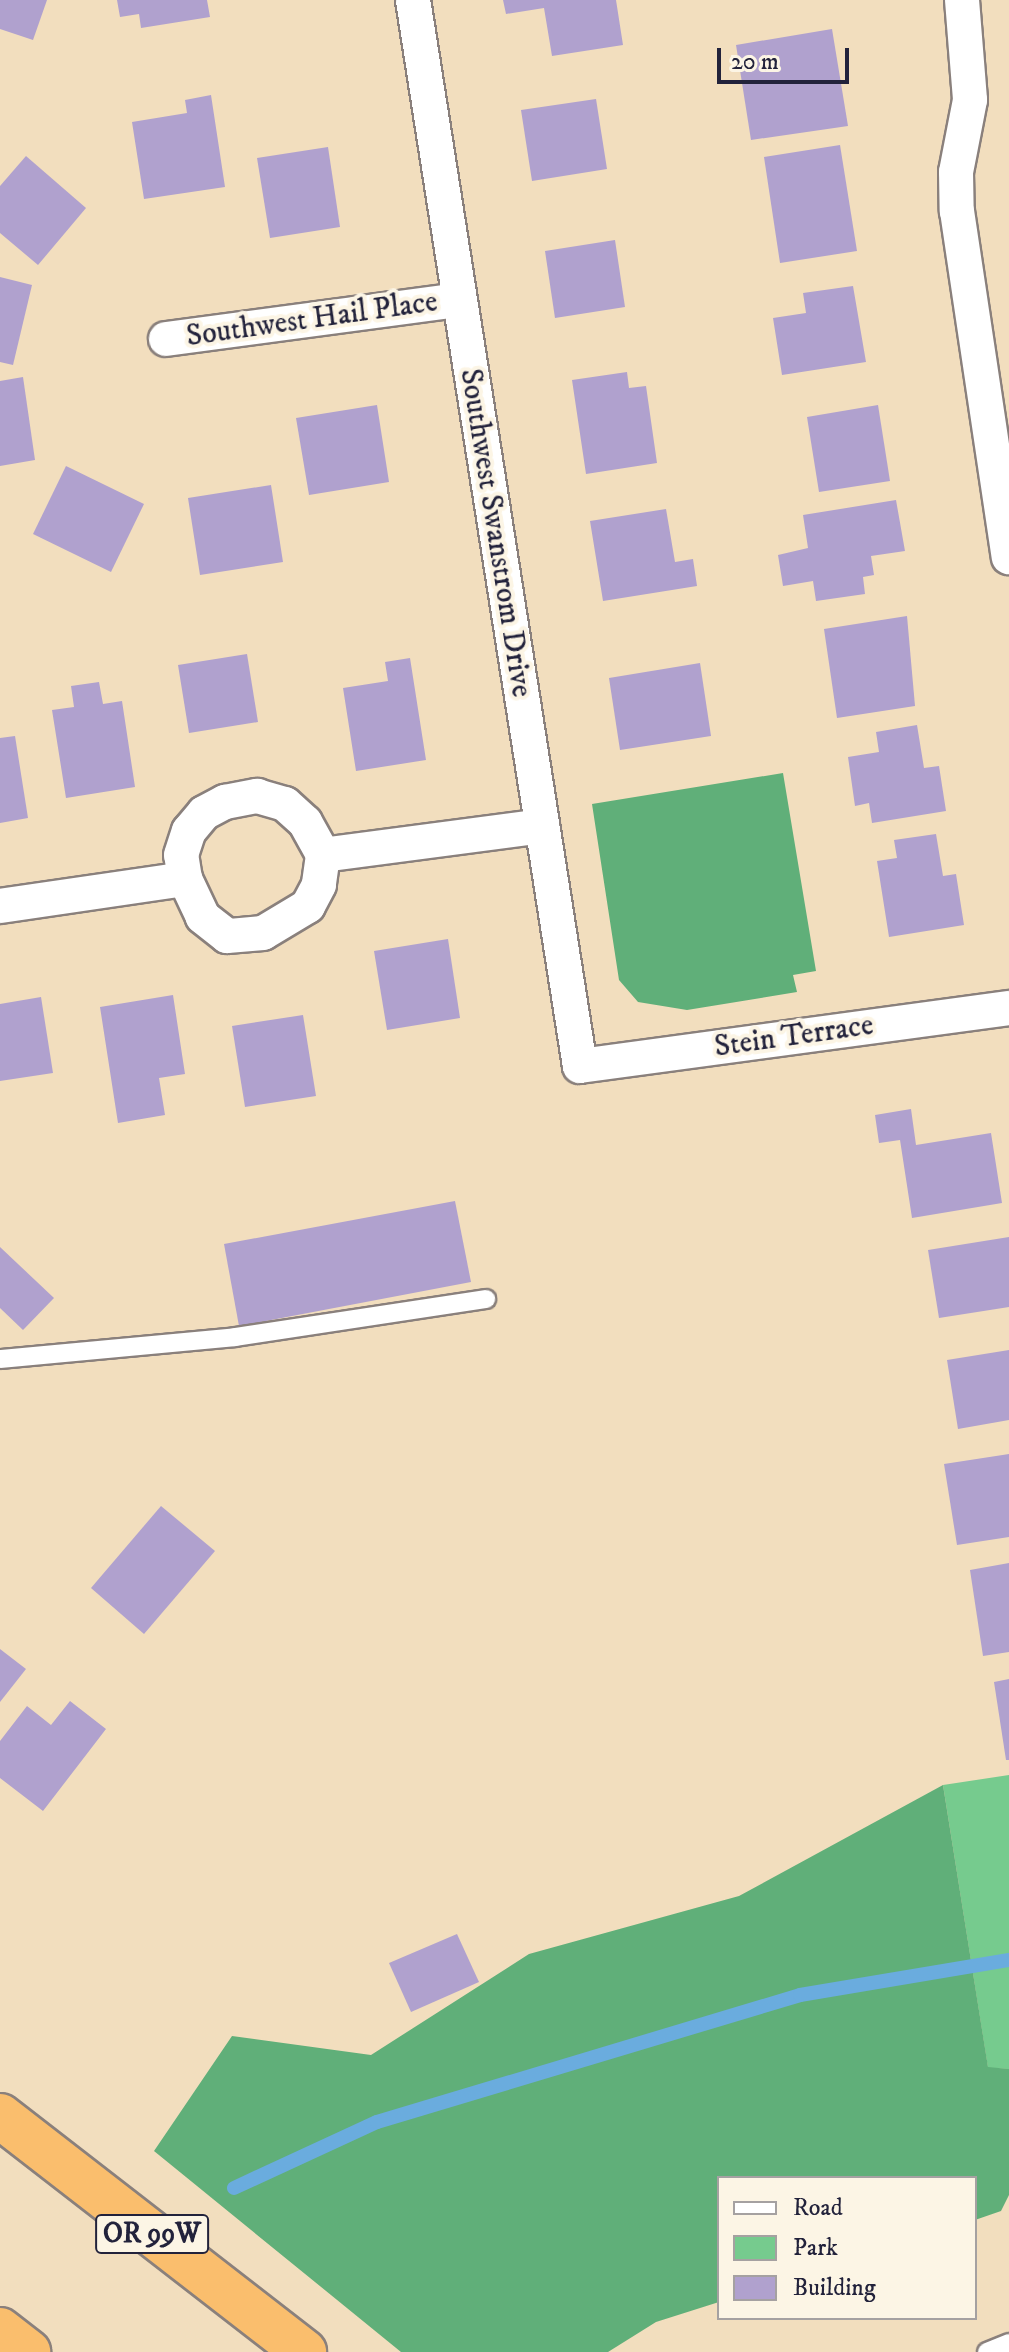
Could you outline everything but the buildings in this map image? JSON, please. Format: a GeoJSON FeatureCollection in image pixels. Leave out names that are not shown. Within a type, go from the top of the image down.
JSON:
{"type":"FeatureCollection","features":[{"type":"Feature","properties":{"kind":"highway","name":"OR 99W"},"geometry":{"type":"LineString","coordinates":[[0,2116],[304,2352]]}},
{"type":"Feature","properties":{"kind":"highway"},"geometry":{"type":"LineString","coordinates":[[0,2330],[28,2352]]}},
{"type":"Feature","properties":{"kind":"street","name":"Southwest Swanstrom Drive"},"geometry":{"type":"LineString","coordinates":[[413,0],[580,1066]]}},
{"type":"Feature","properties":{"kind":"street"},"geometry":{"type":"LineString","coordinates":[[962,0],[970,100],[956,172],[957,211],[1004,490],[1009,557]]}},
{"type":"Feature","properties":{"kind":"street","name":"Southwest Hail Place"},"geometry":{"type":"LineString","coordinates":[[166,339],[458,300]]}},
{"type":"Feature","properties":{"kind":"street"},"geometry":{"type":"LineString","coordinates":[[257,796],[285,804],[305,822],[323,855],[319,885],[308,906],[263,933],[227,936],[203,917],[185,879],[181,855],[189,831],[204,813],[225,802],[257,796]]}},
{"type":"Feature","properties":{"kind":"street"},"geometry":{"type":"LineString","coordinates":[[323,855],[542,826]]}},
{"type":"Feature","properties":{"kind":"street"},"geometry":{"type":"LineString","coordinates":[[0,906],[185,879]]}},
{"type":"Feature","properties":{"kind":"street","name":"Stein Terrace"},"geometry":{"type":"LineString","coordinates":[[580,1066],[1009,1008]]}},
{"type":"Feature","properties":{"kind":"lane"},"geometry":{"type":"LineString","coordinates":[[0,1359],[235,1337],[486,1299]]}},
{"type":"Feature","properties":{"kind":"lane"},"geometry":{"type":"LineString","coordinates":[[987,2352],[1009,2343]]}},
{"type":"Feature","properties":{"kind":"green space"},"geometry":{"type":"Polygon","coordinates":[[[783,773],[816,971],[793,975],[797,992],[687,1010],[638,1002],[619,980],[592,804],[783,773]]]}},
{"type":"Feature","properties":{"kind":"green space"},"geometry":{"type":"Polygon","coordinates":[[[1009,1775],[1009,2069],[988,2068],[943,1785],[1009,1775]]]}},
{"type":"Feature","properties":{"kind":"green space"},"geometry":{"type":"Polygon","coordinates":[[[943,1785],[988,2067],[1009,2069],[1009,2195],[1001,2211],[977,2219],[977,2176],[717,2176],[717,2303],[656,2322],[608,2352],[401,2352],[154,2151],[232,2036],[371,2055],[529,1954],[739,1896],[943,1785]]]}},
{"type":"Feature","properties":{"kind":"waterway"},"geometry":{"type":"LineString","coordinates":[[234,2188],[377,2122],[800,1995],[1009,1960]]}}]}
